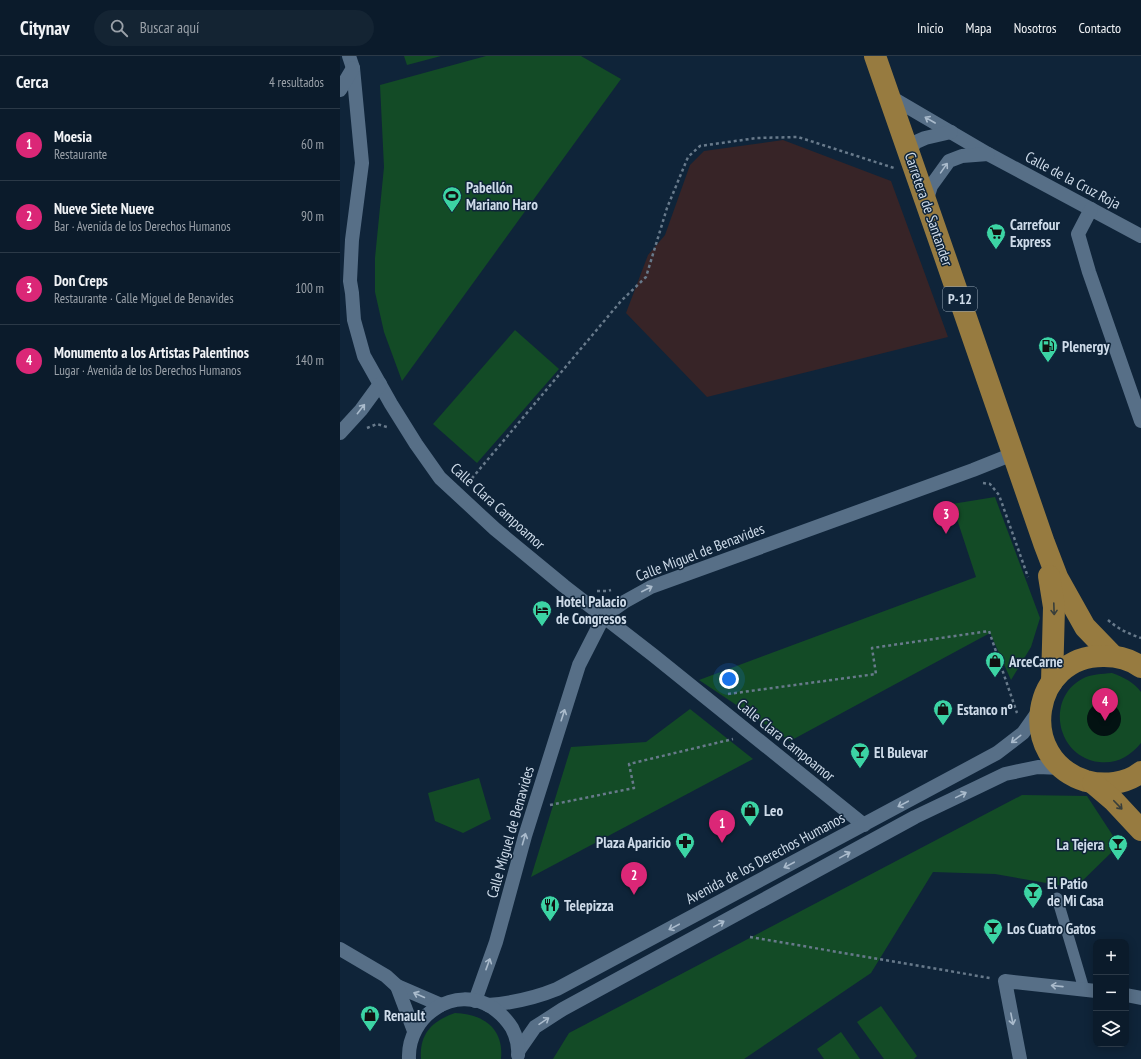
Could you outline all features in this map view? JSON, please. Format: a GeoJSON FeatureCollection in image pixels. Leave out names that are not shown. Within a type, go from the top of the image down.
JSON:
{"type":"FeatureCollection","features":[{"type":"Feature","properties":{"kind":"highway","name":"Carretera de Santander"},"geometry":{"type":"LineString","coordinates":[[875,56],[1044,543]]}},
{"type":"Feature","properties":{"kind":"highway"},"geometry":{"type":"LineString","coordinates":[[1044,543],[1057,577],[1084,627],[1113,656]]}},
{"type":"Feature","properties":{"kind":"highway"},"geometry":{"type":"LineString","coordinates":[[1044,543],[1054,606],[1052,682]]}},
{"type":"Feature","properties":{"kind":"highway"},"geometry":{"type":"LineString","coordinates":[[1141,668],[1125,658],[1113,656],[1095,655],[1078,660],[1064,669],[1052,682],[1044,695],[1040,709],[1040,725],[1043,741],[1051,756],[1061,768],[1076,778],[1093,783],[1109,784],[1124,780],[1141,772]]}},
{"type":"Feature","properties":{"kind":"highway"},"geometry":{"type":"LineString","coordinates":[[1093,783],[1113,800],[1141,830]]}},
{"type":"Feature","properties":{"kind":"highway"},"geometry":{"type":"LineString","coordinates":[[1141,823],[1141,830]]}},
{"type":"Feature","properties":{"kind":"street"},"geometry":{"type":"LineString","coordinates":[[340,90],[351,62]]}},
{"type":"Feature","properties":{"kind":"street","name":"Calle Clara Campoamor"},"geometry":{"type":"LineString","coordinates":[[351,62],[362,163],[352,240],[350,281],[354,320],[364,356],[416,444],[440,478],[506,539],[864,825]]}},
{"type":"Feature","properties":{"kind":"street","name":"Calle de la Cruz Roja"},"geometry":{"type":"LineString","coordinates":[[889,96],[988,154],[1141,236]]}},
{"type":"Feature","properties":{"kind":"street"},"geometry":{"type":"LineString","coordinates":[[908,152],[916,142],[925,138],[951,132]]}},
{"type":"Feature","properties":{"kind":"street"},"geometry":{"type":"LineString","coordinates":[[926,203],[931,186],[949,161],[962,156],[988,154]]}},
{"type":"Feature","properties":{"kind":"street"},"geometry":{"type":"LineString","coordinates":[[1091,209],[1078,234],[1089,272],[1141,422]]}},
{"type":"Feature","properties":{"kind":"street"},"geometry":{"type":"LineString","coordinates":[[340,262],[352,240]]}},
{"type":"Feature","properties":{"kind":"street"},"geometry":{"type":"LineString","coordinates":[[340,433],[361,410],[380,384]]}},
{"type":"Feature","properties":{"kind":"street","name":"Calle Miguel de Benavides"},"geometry":{"type":"LineString","coordinates":[[475,1001],[496,942],[524,836],[579,665],[604,616],[624,602],[651,587],[973,470],[1013,454]]}},
{"type":"Feature","properties":{"kind":"street","name":"Avenida de los Derechos Humanos"},"geometry":{"type":"LineString","coordinates":[[488,1005],[512,1003],[542,995],[557,989],[864,825],[997,753],[1023,733],[1040,709]]}},
{"type":"Feature","properties":{"kind":"street"},"geometry":{"type":"LineString","coordinates":[[518,1054],[535,1027],[563,1008],[915,817],[1005,774],[1038,767],[1061,768]]}},
{"type":"Feature","properties":{"kind":"street"},"geometry":{"type":"LineString","coordinates":[[1020,1059],[1005,981],[1090,990],[1057,898]]}},
{"type":"Feature","properties":{"kind":"street"},"geometry":{"type":"LineString","coordinates":[[340,949],[386,976],[397,986],[441,1005]]}},
{"type":"Feature","properties":{"kind":"street"},"geometry":{"type":"LineString","coordinates":[[397,986],[414,1031]]}},
{"type":"Feature","properties":{"kind":"street"},"geometry":{"type":"LineString","coordinates":[[1129,996],[1141,998]]}},
{"type":"Feature","properties":{"kind":"street"},"geometry":{"type":"LineString","coordinates":[[409,1059],[411,1040],[414,1031],[425,1016],[441,1005],[454,1000],[475,1001],[488,1005],[500,1013],[516,1036],[518,1054]]}},
{"type":"Feature","properties":{"kind":"path"},"geometry":{"type":"LineString","coordinates":[[458,495],[621,301],[646,277],[667,208],[688,157],[700,146],[756,138],[798,136],[917,176]]}},
{"type":"Feature","properties":{"kind":"path"},"geometry":{"type":"LineString","coordinates":[[706,698],[876,674],[872,648],[989,631],[1023,733]]}},
{"type":"Feature","properties":{"kind":"path"},"geometry":{"type":"LineString","coordinates":[[533,809],[634,788],[629,764],[752,735]]}},
{"type":"Feature","properties":{"kind":"path"},"geometry":{"type":"LineString","coordinates":[[750,937],[1005,981]]}},
{"type":"Feature","properties":{"kind":"shaded area"},"geometry":{"type":"Polygon","coordinates":[[[783,140],[891,181],[948,337],[707,397],[626,313],[648,255],[665,235],[690,165],[704,151],[783,140]]]}},
{"type":"Feature","properties":{"kind":"shaded area"},"geometry":{"type":"Polygon","coordinates":[[[1101,702],[1107,702],[1111,703],[1118,709],[1121,719],[1120,726],[1114,733],[1107,736],[1101,736],[1097,735],[1090,729],[1087,722],[1087,716],[1088,712],[1094,705],[1101,702]]]}},
{"type":"Feature","properties":{"kind":"green space"},"geometry":{"type":"Polygon","coordinates":[[[404,56],[441,56],[407,65],[404,56]]]}},
{"type":"Feature","properties":{"kind":"green space","name":"Pabellón Mariano Haro"},"geometry":{"type":"Polygon","coordinates":[[[486,56],[581,56],[621,79],[402,381],[384,332],[375,292],[375,258],[384,167],[380,85],[486,56]]]}},
{"type":"Feature","properties":{"kind":"green space"},"geometry":{"type":"Polygon","coordinates":[[[515,330],[559,369],[477,463],[433,424],[515,330]]]}},
{"type":"Feature","properties":{"kind":"green space"},"geometry":{"type":"Polygon","coordinates":[[[995,497],[1040,618],[1031,647],[1011,680],[990,633],[790,741],[699,680],[976,577],[952,504],[995,497]]]}},
{"type":"Feature","properties":{"kind":"green space"},"geometry":{"type":"Polygon","coordinates":[[[1112,673],[1128,680],[1141,692],[1141,743],[1127,756],[1117,761],[1099,762],[1085,758],[1073,750],[1065,739],[1061,726],[1060,713],[1063,700],[1070,688],[1085,677],[1112,673]]]}},
{"type":"Feature","properties":{"kind":"green space"},"geometry":{"type":"Polygon","coordinates":[[[690,709],[753,759],[531,877],[571,747],[646,742],[690,709]]]}},
{"type":"Feature","properties":{"kind":"green space"},"geometry":{"type":"Polygon","coordinates":[[[479,778],[491,819],[463,833],[435,821],[428,793],[479,778]]]}},
{"type":"Feature","properties":{"kind":"green space"},"geometry":{"type":"Polygon","coordinates":[[[1022,795],[1087,796],[1119,845],[1075,888],[995,874],[933,872],[871,973],[744,1059],[553,1059],[569,1033],[1022,795]]]}},
{"type":"Feature","properties":{"kind":"green space"},"geometry":{"type":"Polygon","coordinates":[[[881,1006],[917,1056],[914,1059],[884,1059],[857,1022],[881,1006]]]}},
{"type":"Feature","properties":{"kind":"green space"},"geometry":{"type":"Polygon","coordinates":[[[455,1013],[474,1016],[490,1025],[499,1039],[501,1059],[421,1059],[422,1042],[429,1030],[440,1020],[455,1013]]]}},
{"type":"Feature","properties":{"kind":"green space"},"geometry":{"type":"Polygon","coordinates":[[[841,1032],[860,1059],[824,1059],[817,1049],[841,1032]]]}},
{"type":"Feature","properties":{"kind":"place","name":"Pabellón Mariano Haro"},"geometry":{"type":"Point","coordinates":[452,213]}},
{"type":"Feature","properties":{"kind":"place","name":"Carrefour Express"},"geometry":{"type":"Point","coordinates":[996,250]}},
{"type":"Feature","properties":{"kind":"place","name":"Plenergy"},"geometry":{"type":"Point","coordinates":[1048,363]}},
{"type":"Feature","properties":{"kind":"place","name":"Don Creps"},"geometry":{"type":"Point","coordinates":[946,534]}},
{"type":"Feature","properties":{"kind":"place","name":"Hotel Palacio de Congresos"},"geometry":{"type":"Point","coordinates":[542,627]}},
{"type":"Feature","properties":{"kind":"place","name":"ArceCarne"},"geometry":{"type":"Point","coordinates":[995,678]}},
{"type":"Feature","properties":{"kind":"place","name":"Monumento a los Artistas Palentinos"},"geometry":{"type":"Point","coordinates":[1105,721]}},
{"type":"Feature","properties":{"kind":"place","name":"Estanco nº"},"geometry":{"type":"Point","coordinates":[943,726]}},
{"type":"Feature","properties":{"kind":"place","name":"El Bulevar"},"geometry":{"type":"Point","coordinates":[860,769]}},
{"type":"Feature","properties":{"kind":"place","name":"Leo"},"geometry":{"type":"Point","coordinates":[750,827]}},
{"type":"Feature","properties":{"kind":"place","name":"Moesia"},"geometry":{"type":"Point","coordinates":[722,843]}},
{"type":"Feature","properties":{"kind":"place","name":"Plaza Aparicio"},"geometry":{"type":"Point","coordinates":[685,859]}},
{"type":"Feature","properties":{"kind":"place","name":"La Tejera"},"geometry":{"type":"Point","coordinates":[1118,861]}},
{"type":"Feature","properties":{"kind":"place","name":"Nueve Siete Nueve"},"geometry":{"type":"Point","coordinates":[634,895]}},
{"type":"Feature","properties":{"kind":"place","name":"El Patio de Mi Casa"},"geometry":{"type":"Point","coordinates":[1033,909]}},
{"type":"Feature","properties":{"kind":"place","name":"Telepizza"},"geometry":{"type":"Point","coordinates":[550,922]}},
{"type":"Feature","properties":{"kind":"place","name":"Los Cuatro Gatos"},"geometry":{"type":"Point","coordinates":[993,945]}},
{"type":"Feature","properties":{"kind":"place","name":"Renault"},"geometry":{"type":"Point","coordinates":[370,1032]}}]}
